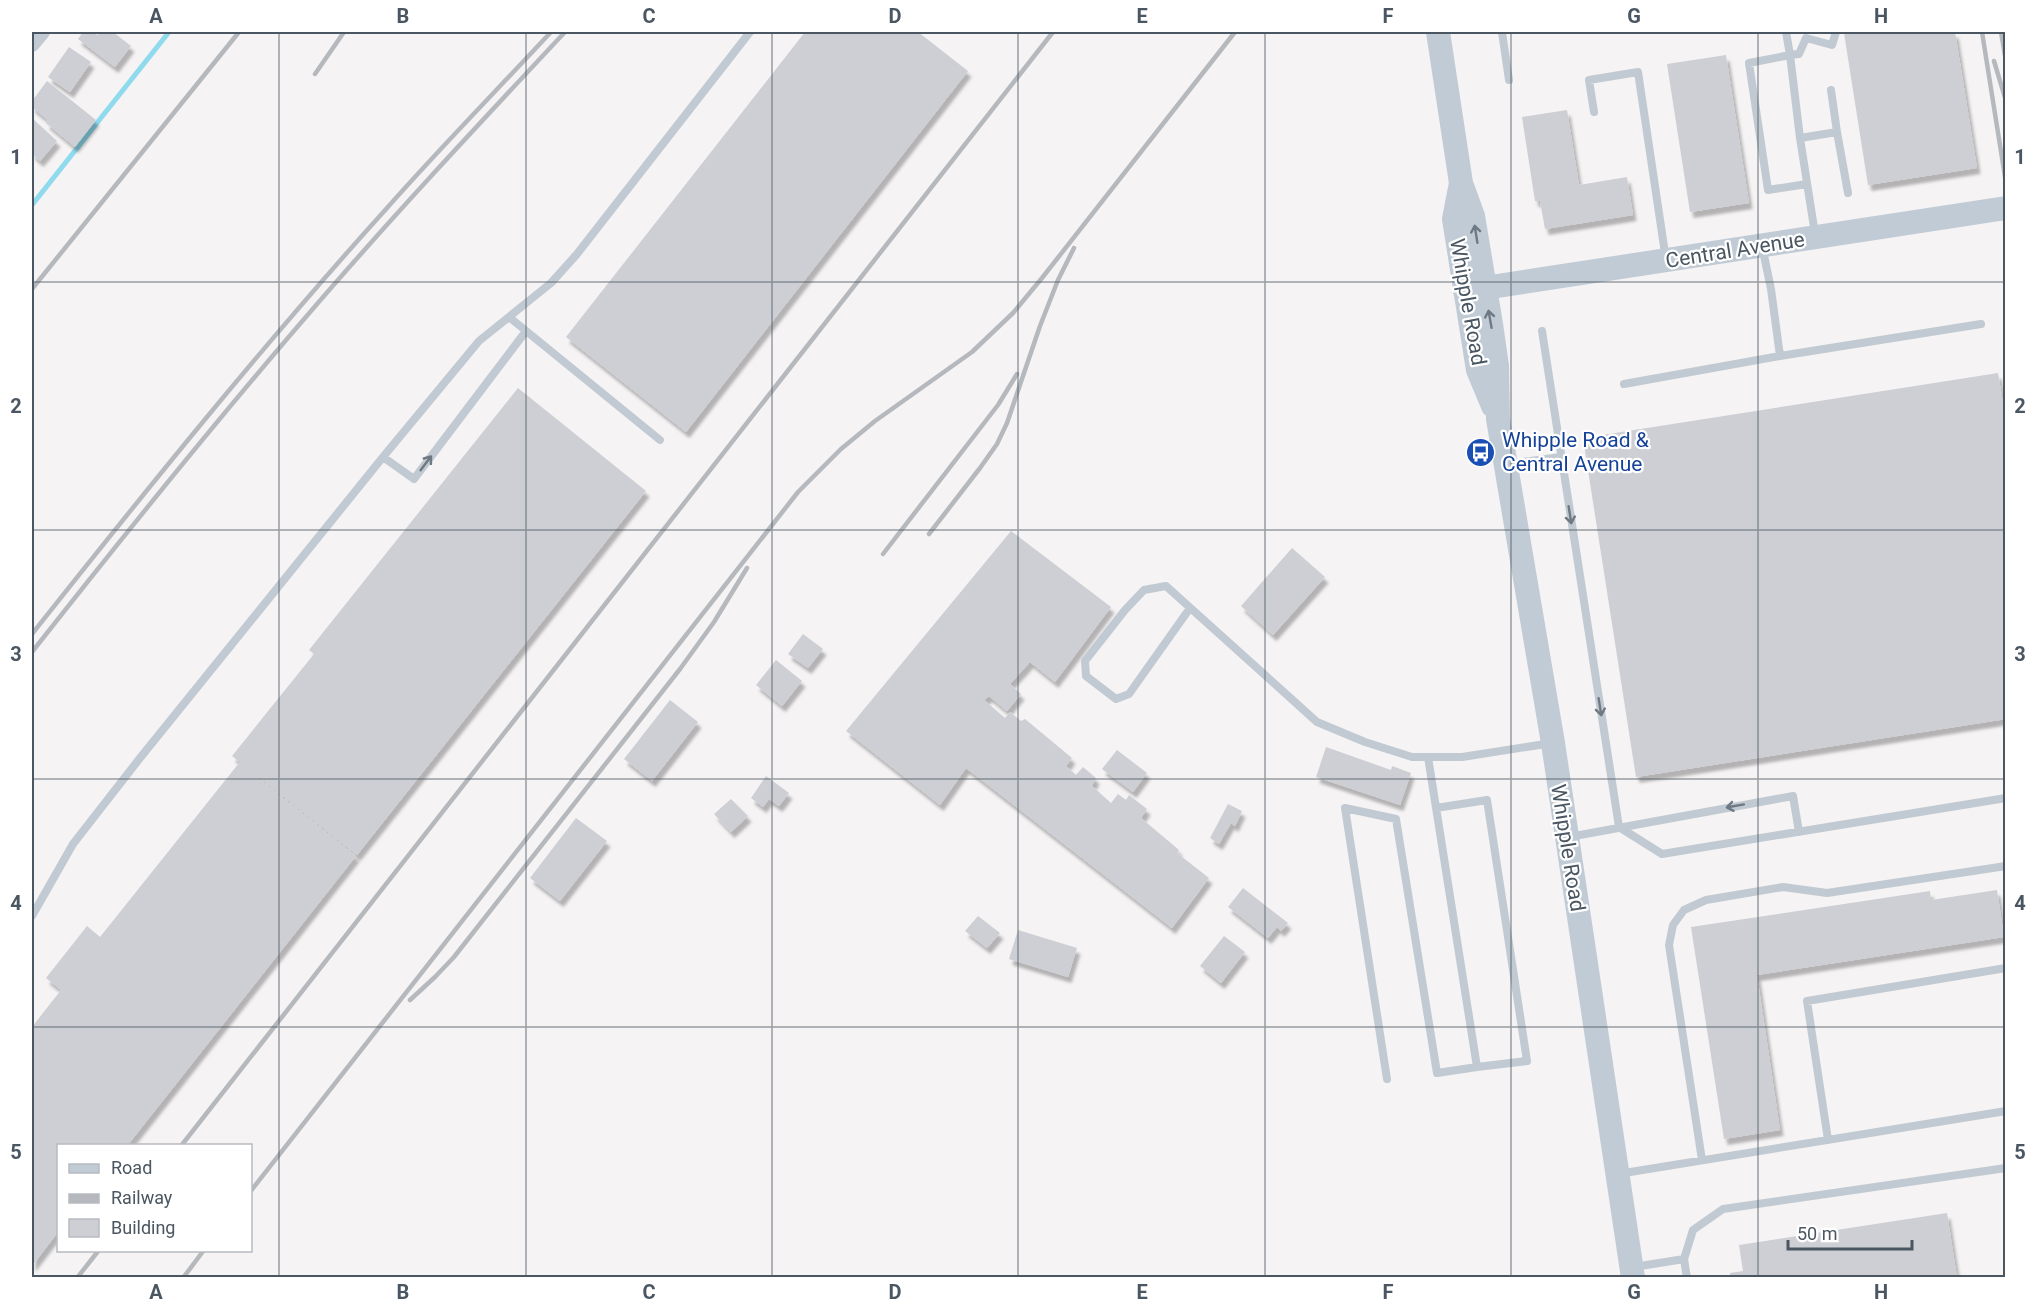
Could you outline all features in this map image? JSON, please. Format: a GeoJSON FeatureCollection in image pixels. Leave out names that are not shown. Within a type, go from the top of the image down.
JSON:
{"type":"FeatureCollection","features":[{"type":"Feature","properties":{"kind":"main road","name":"Whipple Road"},"geometry":{"type":"LineString","coordinates":[[1438,32],[1461,183],[1454,219],[1475,289],[1478,370],[1498,419],[1553,743],[1632,1272]]}},
{"type":"Feature","properties":{"kind":"main road","name":"Central Avenue"},"geometry":{"type":"LineString","coordinates":[[1475,289],[2006,208]]}},
{"type":"Feature","properties":{"kind":"lane"},"geometry":{"type":"LineString","coordinates":[[32,916],[80,836],[383,457],[479,341],[551,283],[577,254],[750,32]]}},
{"type":"Feature","properties":{"kind":"lane"},"geometry":{"type":"LineString","coordinates":[[1502,32],[1509,80]]}},
{"type":"Feature","properties":{"kind":"lane"},"geometry":{"type":"LineString","coordinates":[[1786,32],[1816,237]]}},
{"type":"Feature","properties":{"kind":"lane"},"geometry":{"type":"LineString","coordinates":[[1808,184],[1768,190],[1749,63],[1799,54],[1807,34],[1832,45],[1836,32]]}},
{"type":"Feature","properties":{"kind":"lane"},"geometry":{"type":"LineString","coordinates":[[1594,112],[1590,80],[1638,72],[1666,260]]}},
{"type":"Feature","properties":{"kind":"lane"},"geometry":{"type":"LineString","coordinates":[[1831,90],[1848,193]]}},
{"type":"Feature","properties":{"kind":"lane"},"geometry":{"type":"LineString","coordinates":[[1800,138],[1837,132]]}},
{"type":"Feature","properties":{"kind":"lane"},"geometry":{"type":"LineString","coordinates":[[1762,246],[1771,289],[1780,356]]}},
{"type":"Feature","properties":{"kind":"lane"},"geometry":{"type":"LineString","coordinates":[[509,317],[660,440]]}},
{"type":"Feature","properties":{"kind":"lane"},"geometry":{"type":"LineString","coordinates":[[1624,384],[1981,324]]}},
{"type":"Feature","properties":{"kind":"lane"},"geometry":{"type":"LineString","coordinates":[[1542,331],[1619,826],[1662,854],[2006,798]]}},
{"type":"Feature","properties":{"kind":"lane"},"geometry":{"type":"LineString","coordinates":[[383,457],[414,479],[526,332]]}},
{"type":"Feature","properties":{"kind":"lane"},"geometry":{"type":"LineString","coordinates":[[1505,465],[1561,457]]}},
{"type":"Feature","properties":{"kind":"lane"},"geometry":{"type":"LineString","coordinates":[[1190,608],[1129,694],[1116,699],[1086,676],[1084,661],[1125,610],[1144,590],[1166,586],[1317,722],[1365,742],[1412,757],[1462,757],[1553,743]]}},
{"type":"Feature","properties":{"kind":"lane"},"geometry":{"type":"LineString","coordinates":[[1428,757],[1477,1067]]}},
{"type":"Feature","properties":{"kind":"lane"},"geometry":{"type":"LineString","coordinates":[[1567,837],[1793,796],[1799,832]]}},
{"type":"Feature","properties":{"kind":"lane"},"geometry":{"type":"LineString","coordinates":[[1387,1079],[1345,808],[1396,819],[1437,1073],[1527,1061],[1488,800],[1436,808]]}},
{"type":"Feature","properties":{"kind":"lane"},"geometry":{"type":"LineString","coordinates":[[1702,1160],[1669,945],[1673,925],[1684,910],[1706,900],[1783,887],[1827,893],[2006,866]]}},
{"type":"Feature","properties":{"kind":"lane"},"geometry":{"type":"LineString","coordinates":[[1828,1140],[1807,1001],[2006,968]]}},
{"type":"Feature","properties":{"kind":"lane"},"geometry":{"type":"LineString","coordinates":[[1618,1174],[2006,1112]]}},
{"type":"Feature","properties":{"kind":"lane"},"geometry":{"type":"LineString","coordinates":[[1687,1278],[1684,1259],[1693,1230],[1723,1209],[2006,1168]]}},
{"type":"Feature","properties":{"kind":"lane"},"geometry":{"type":"LineString","coordinates":[[1632,1272],[1684,1259]]}},
{"type":"Feature","properties":{"kind":"building"},"geometry":{"type":"Polygon","coordinates":[[[83,32],[93,32],[97,35],[100,32],[113,32],[131,46],[115,67],[78,39],[83,32]]]}},
{"type":"Feature","properties":{"kind":"building"},"geometry":{"type":"Polygon","coordinates":[[[805,32],[918,32],[968,71],[686,432],[566,337],[805,32]]]}},
{"type":"Feature","properties":{"kind":"building"},"geometry":{"type":"Polygon","coordinates":[[[1955,32],[1977,168],[1868,185],[1844,33],[1955,32]]]}},
{"type":"Feature","properties":{"kind":"building"},"geometry":{"type":"Polygon","coordinates":[[[69,47],[91,62],[70,92],[48,77],[69,47]]]}},
{"type":"Feature","properties":{"kind":"building"},"geometry":{"type":"Polygon","coordinates":[[[1726,55],[1749,203],[1690,212],[1667,64],[1726,55]]]}},
{"type":"Feature","properties":{"kind":"building"},"geometry":{"type":"Polygon","coordinates":[[[47,81],[96,120],[75,147],[46,123],[48,120],[32,107],[32,101],[47,81]]]}},
{"type":"Feature","properties":{"kind":"building"},"geometry":{"type":"Polygon","coordinates":[[[1567,110],[1579,185],[1627,177],[1633,215],[1545,229],[1540,201],[1535,201],[1522,117],[1567,110]]]}},
{"type":"Feature","properties":{"kind":"building"},"geometry":{"type":"Polygon","coordinates":[[[32,118],[57,141],[40,161],[32,154],[32,118]]]}},
{"type":"Feature","properties":{"kind":"building"},"geometry":{"type":"Polygon","coordinates":[[[1998,373],[2006,422],[2006,719],[1636,777],[1583,438],[1998,373]]]}},
{"type":"Feature","properties":{"kind":"building"},"geometry":{"type":"Polygon","coordinates":[[[518,388],[646,491],[357,855],[232,756],[314,654],[309,650],[518,388]]]}},
{"type":"Feature","properties":{"kind":"building"},"geometry":{"type":"Polygon","coordinates":[[[1011,531],[1111,607],[1055,682],[1030,662],[1010,684],[1021,694],[1007,711],[989,696],[984,700],[1005,718],[1010,712],[1021,721],[1025,719],[1072,758],[1066,766],[1076,775],[1083,767],[1096,778],[1092,786],[1111,803],[1118,794],[1126,800],[1129,795],[1147,809],[1141,818],[1179,850],[1177,853],[1209,878],[1172,928],[966,768],[940,805],[846,731],[1011,531]]]}},
{"type":"Feature","properties":{"kind":"building"},"geometry":{"type":"Polygon","coordinates":[[[1292,548],[1325,577],[1273,635],[1241,606],[1292,548]]]}},
{"type":"Feature","properties":{"kind":"building"},"geometry":{"type":"Polygon","coordinates":[[[803,634],[823,649],[808,668],[788,654],[803,634]]]}},
{"type":"Feature","properties":{"kind":"building"},"geometry":{"type":"Polygon","coordinates":[[[776,660],[802,681],[782,706],[756,685],[776,660]]]}},
{"type":"Feature","properties":{"kind":"building"},"geometry":{"type":"Polygon","coordinates":[[[670,700],[698,722],[652,781],[624,759],[670,700]]]}},
{"type":"Feature","properties":{"kind":"building"},"geometry":{"type":"Polygon","coordinates":[[[1326,747],[1391,770],[1392,766],[1411,773],[1400,805],[1316,777],[1326,747]]]}},
{"type":"Feature","properties":{"kind":"building"},"geometry":{"type":"Polygon","coordinates":[[[1117,750],[1147,773],[1133,792],[1102,769],[1117,750]]]}},
{"type":"Feature","properties":{"kind":"building"},"geometry":{"type":"Polygon","coordinates":[[[239,763],[356,856],[129,1144],[57,1144],[57,1233],[32,1266],[32,1027],[61,990],[46,978],[87,926],[100,937],[239,763]]]}},
{"type":"Feature","properties":{"kind":"building"},"geometry":{"type":"Polygon","coordinates":[[[766,776],[789,793],[779,806],[769,799],[763,807],[751,798],[766,776]]]}},
{"type":"Feature","properties":{"kind":"building"},"geometry":{"type":"Polygon","coordinates":[[[731,799],[748,816],[731,832],[714,814],[731,799]]]}},
{"type":"Feature","properties":{"kind":"building"},"geometry":{"type":"Polygon","coordinates":[[[1228,804],[1242,811],[1235,826],[1231,823],[1219,844],[1210,838],[1228,804]]]}},
{"type":"Feature","properties":{"kind":"building"},"geometry":{"type":"Polygon","coordinates":[[[576,818],[607,841],[560,901],[530,878],[576,818]]]}},
{"type":"Feature","properties":{"kind":"building"},"geometry":{"type":"Polygon","coordinates":[[[1243,888],[1288,923],[1281,931],[1277,927],[1268,938],[1228,907],[1243,888]]]}},
{"type":"Feature","properties":{"kind":"building"},"geometry":{"type":"Polygon","coordinates":[[[1997,890],[2004,937],[1757,975],[1780,1130],[1724,1139],[1691,927],[1930,891],[1931,900],[1997,890]]]}},
{"type":"Feature","properties":{"kind":"building"},"geometry":{"type":"Polygon","coordinates":[[[978,916],[1000,933],[987,948],[965,931],[978,916]]]}},
{"type":"Feature","properties":{"kind":"building"},"geometry":{"type":"Polygon","coordinates":[[[1018,930],[1077,948],[1068,977],[1009,959],[1018,930]]]}},
{"type":"Feature","properties":{"kind":"building"},"geometry":{"type":"Polygon","coordinates":[[[1224,936],[1245,952],[1221,983],[1200,966],[1224,936]]]}},
{"type":"Feature","properties":{"kind":"building"},"geometry":{"type":"Polygon","coordinates":[[[1947,1213],[1957,1278],[1730,1278],[1730,1273],[1743,1271],[1739,1245],[1947,1213]]]}},
{"type":"Feature","properties":{"kind":"waterway"},"geometry":{"type":"LineString","coordinates":[[32,205],[169,32]]}},
{"type":"Feature","properties":{"kind":"railway"},"geometry":{"type":"LineString","coordinates":[[32,289],[239,32]]}},
{"type":"Feature","properties":{"kind":"railway"},"geometry":{"type":"LineString","coordinates":[[315,74],[344,32]]}},
{"type":"Feature","properties":{"kind":"railway"},"geometry":{"type":"LineString","coordinates":[[32,634],[295,312],[448,141],[551,32]]}},
{"type":"Feature","properties":{"kind":"railway"},"geometry":{"type":"LineString","coordinates":[[32,652],[235,400],[305,318],[401,209],[565,32]]}},
{"type":"Feature","properties":{"kind":"railway"},"geometry":{"type":"LineString","coordinates":[[183,1144],[1053,32]]}},
{"type":"Feature","properties":{"kind":"railway"},"geometry":{"type":"LineString","coordinates":[[252,1189],[798,492],[841,449],[875,421],[972,352],[1013,313],[1235,32]]}},
{"type":"Feature","properties":{"kind":"railway"},"geometry":{"type":"LineString","coordinates":[[1982,32],[2006,183]]}},
{"type":"Feature","properties":{"kind":"railway"},"geometry":{"type":"LineString","coordinates":[[2001,32],[2006,61]]}},
{"type":"Feature","properties":{"kind":"railway"},"geometry":{"type":"LineString","coordinates":[[1994,61],[2006,101]]}},
{"type":"Feature","properties":{"kind":"railway"},"geometry":{"type":"LineString","coordinates":[[929,534],[997,444],[1007,423],[1058,280],[1074,248]]}},
{"type":"Feature","properties":{"kind":"railway"},"geometry":{"type":"LineString","coordinates":[[883,554],[998,405],[1017,374]]}},
{"type":"Feature","properties":{"kind":"railway"},"geometry":{"type":"LineString","coordinates":[[410,1000],[454,957],[680,669],[714,622],[747,568]]}},
{"type":"Feature","properties":{"kind":"railway"},"geometry":{"type":"LineString","coordinates":[[77,1278],[97,1252]]}},
{"type":"Feature","properties":{"kind":"railway"},"geometry":{"type":"LineString","coordinates":[[183,1278],[202,1252]]}},
{"type":"Feature","properties":{"kind":"place","name":"Whipple Road & Central Avenue"},"geometry":{"type":"Point","coordinates":[1481,452]}}]}
